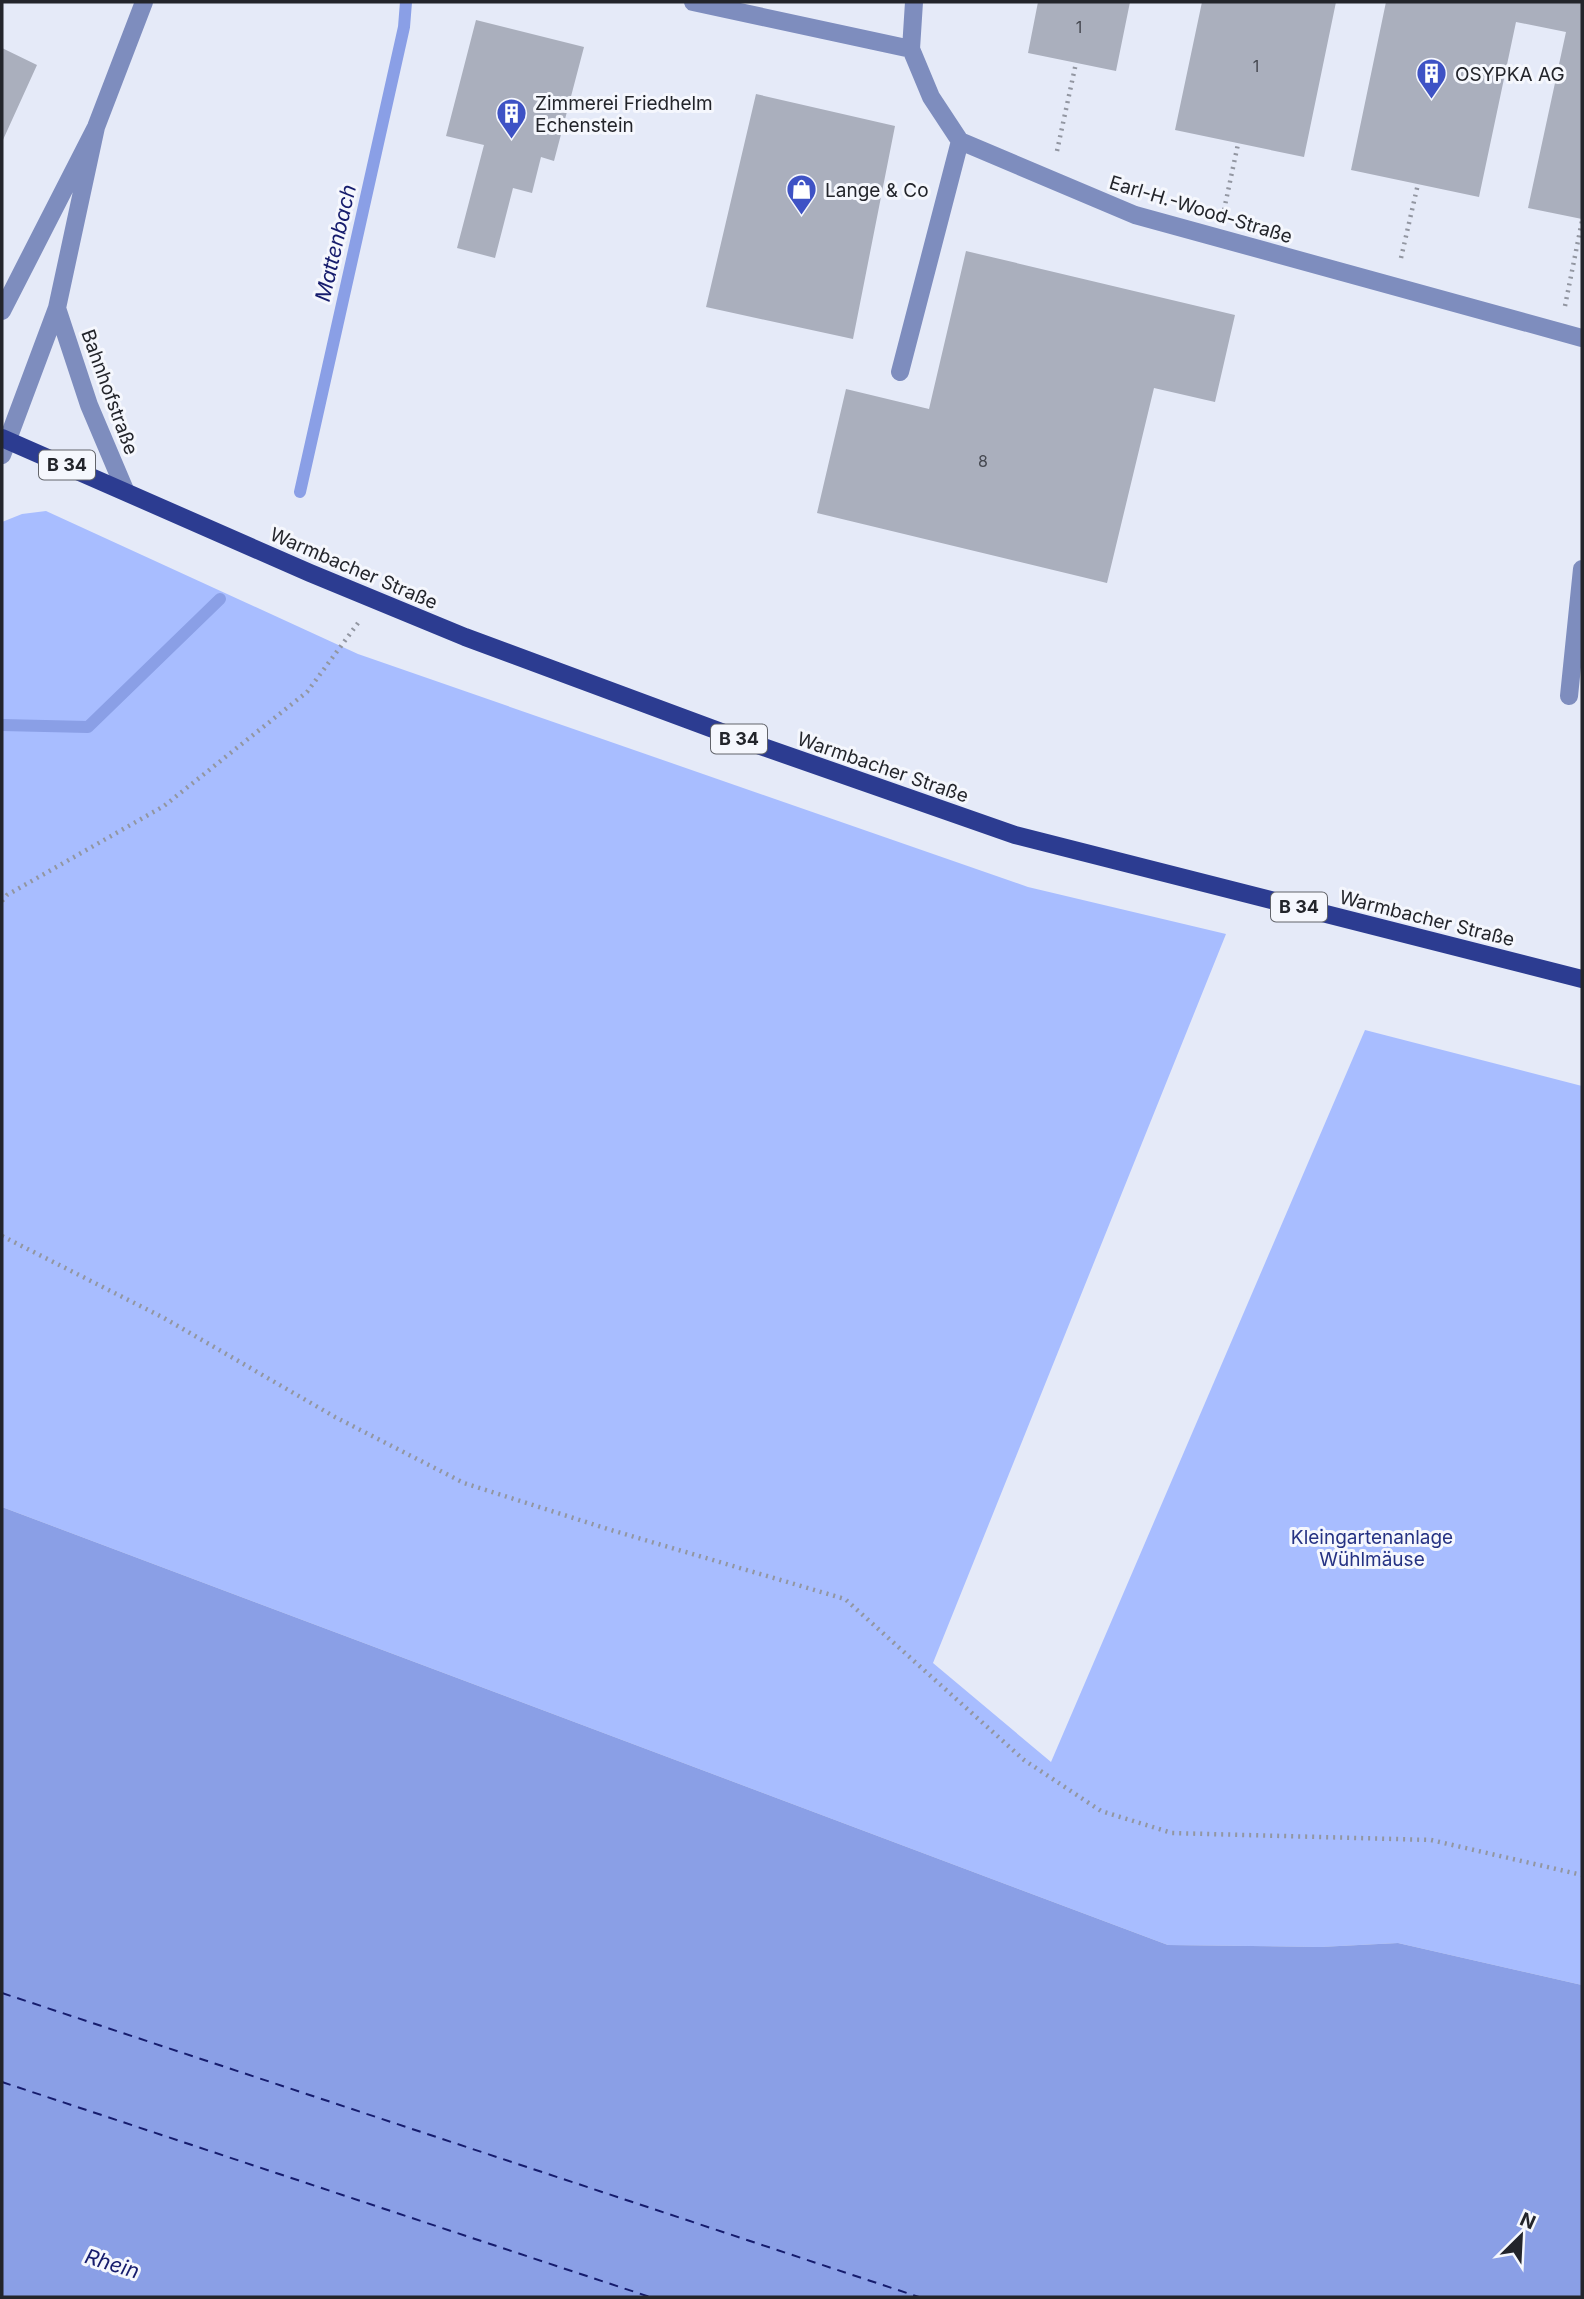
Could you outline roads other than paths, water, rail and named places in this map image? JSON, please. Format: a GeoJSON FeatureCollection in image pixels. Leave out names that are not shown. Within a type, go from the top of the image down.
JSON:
{"type":"FeatureCollection","features":[{"type":"Feature","properties":{"kind":"main road","name":"Warmbacher Straße"},"geometry":{"type":"LineString","coordinates":[[4,444],[125,490],[310,573],[465,637],[707,727],[1015,835],[1582,979]]}},
{"type":"Feature","properties":{"kind":"street","name":"Bahnhofstraße"},"geometry":{"type":"LineString","coordinates":[[2,311],[96,127],[144,2]]}},
{"type":"Feature","properties":{"kind":"street"},"geometry":{"type":"LineString","coordinates":[[692,2],[911,49]]}},
{"type":"Feature","properties":{"kind":"street"},"geometry":{"type":"LineString","coordinates":[[900,372],[960,141],[931,97],[911,49],[914,2]]}},
{"type":"Feature","properties":{"kind":"street","name":"Bahnhofstraße"},"geometry":{"type":"LineString","coordinates":[[4,444],[57,308],[96,127]]}},
{"type":"Feature","properties":{"kind":"street","name":"Earl-H.-Wood-Straße"},"geometry":{"type":"LineString","coordinates":[[960,141],[1135,215],[1582,338]]}},
{"type":"Feature","properties":{"kind":"street","name":"Bahnhofstraße"},"geometry":{"type":"LineString","coordinates":[[57,308],[89,405],[125,490]]}},
{"type":"Feature","properties":{"kind":"street"},"geometry":{"type":"LineString","coordinates":[[1569,696],[1582,569]]}},
{"type":"Feature","properties":{"kind":"water","name":"Rhein"},"geometry":{"type":"Polygon","coordinates":[[[2,1507],[1168,1945],[1320,1947],[1398,1943],[1582,1985],[1582,2297],[2,2297],[2,1507]]]}},
{"type":"Feature","properties":{"kind":"waterway","name":"Mattenbach"},"geometry":{"type":"LineString","coordinates":[[300,492],[404,27],[406,2]]}},
{"type":"Feature","properties":{"kind":"waterway","name":"Mattenbach"},"geometry":{"type":"LineString","coordinates":[[2,725],[88,727],[220,599]]}},
{"type":"Feature","properties":{"kind":"place","name":"OSYPKA AG"},"geometry":{"type":"Point","coordinates":[1432,101]}},
{"type":"Feature","properties":{"kind":"place","name":"Zimmerei Friedhelm Echenstein"},"geometry":{"type":"Point","coordinates":[512,141]}},
{"type":"Feature","properties":{"kind":"place","name":"Lange & Co"},"geometry":{"type":"Point","coordinates":[802,217]}},
{"type":"Feature","properties":{"kind":"park label","name":"Kleingartenanlage Wühlmäuse"},"geometry":{"type":"Point","coordinates":[1372,1548]}}]}
